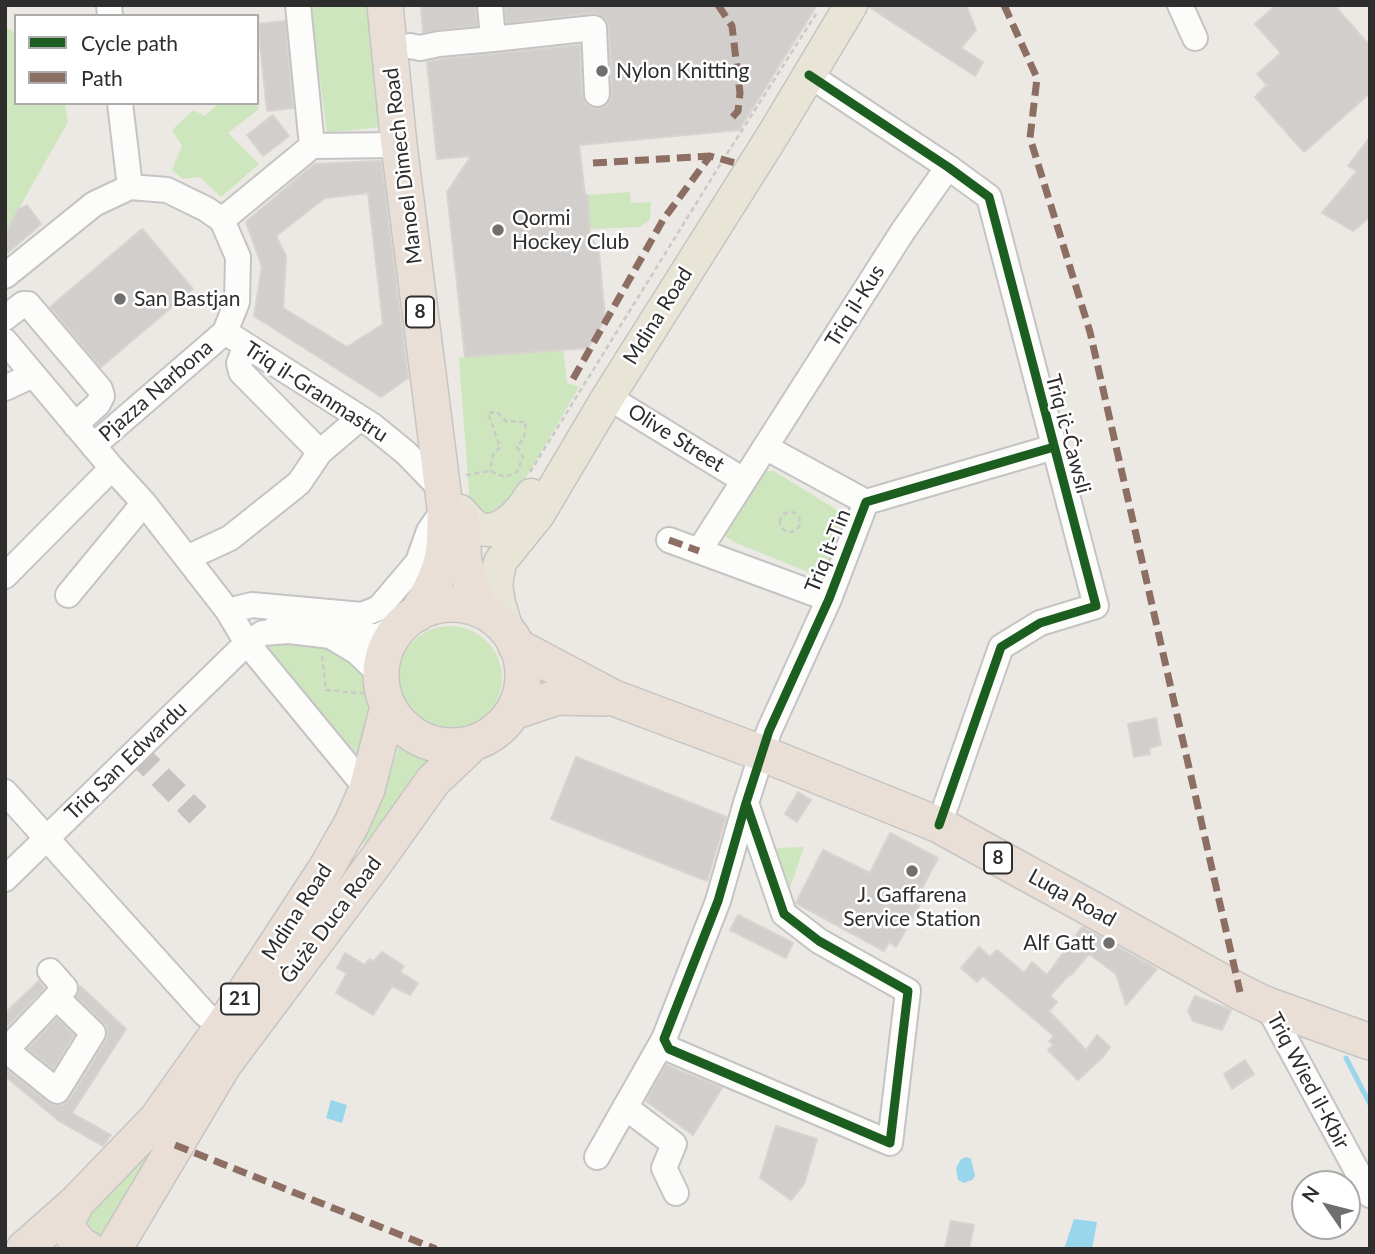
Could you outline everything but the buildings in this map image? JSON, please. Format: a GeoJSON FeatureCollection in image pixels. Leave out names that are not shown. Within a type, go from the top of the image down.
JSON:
{"type":"FeatureCollection","features":[{"type":"Feature","properties":{"kind":"highway","name":"Manoel Dimech Road"},"geometry":{"type":"LineString","coordinates":[[385,5],[399,145],[421,449],[459,491]]}},
{"type":"Feature","properties":{"kind":"highway","name":"Manoel Dimech Road"},"geometry":{"type":"LineString","coordinates":[[405,5],[459,491],[464,562],[480,610]]}},
{"type":"Feature","properties":{"kind":"highway","name":"Manoel Dimech Road"},"geometry":{"type":"LineString","coordinates":[[410,619],[432,588],[441,563],[445,527],[459,491]]}},
{"type":"Feature","properties":{"kind":"highway"},"geometry":{"type":"LineString","coordinates":[[410,619],[440,605],[460,605],[480,610]]}},
{"type":"Feature","properties":{"kind":"highway","name":"8"},"geometry":{"type":"LineString","coordinates":[[471,744],[488,737],[502,726],[513,712],[522,690],[523,666],[512,639],[490,615],[480,610]]}},
{"type":"Feature","properties":{"kind":"highway","name":"8"},"geometry":{"type":"LineString","coordinates":[[384,691],[384,656],[391,639],[410,619]]}},
{"type":"Feature","properties":{"kind":"highway","name":"Luqa Road"},"geometry":{"type":"LineString","coordinates":[[512,639],[614,698],[761,752],[939,825],[1240,992],[1370,1042]]}},
{"type":"Feature","properties":{"kind":"highway"},"geometry":{"type":"LineString","coordinates":[[384,691],[402,727],[423,740],[447,746],[471,744]]}},
{"type":"Feature","properties":{"kind":"highway","name":"Mdina Road"},"geometry":{"type":"LineString","coordinates":[[24,1249],[77,1202],[156,1121],[223,1026],[327,867],[352,823],[367,789],[384,691]]}},
{"type":"Feature","properties":{"kind":"highway","name":"Luqa Road"},"geometry":{"type":"LineString","coordinates":[[513,712],[558,697],[614,698]]}},
{"type":"Feature","properties":{"kind":"highway","name":"Ġużè Duca Road"},"geometry":{"type":"LineString","coordinates":[[114,1249],[224,1064],[433,781],[471,744]]}},
{"type":"Feature","properties":{"kind":"highway"},"geometry":{"type":"LineString","coordinates":[[77,1202],[68,1219],[68,1229],[81,1247],[88,1249]]}},
{"type":"Feature","properties":{"kind":"main road","name":"Mdina Road"},"geometry":{"type":"LineString","coordinates":[[459,491],[474,526],[484,530],[496,529],[522,510],[834,5]]}},
{"type":"Feature","properties":{"kind":"main road","name":"Mdina Road"},"geometry":{"type":"LineString","coordinates":[[512,639],[499,603],[496,585],[500,562],[538,515],[851,5]]}},
{"type":"Feature","properties":{"kind":"street"},"geometry":{"type":"LineString","coordinates":[[298,5],[312,146]]}},
{"type":"Feature","properties":{"kind":"street"},"geometry":{"type":"LineString","coordinates":[[490,5],[493,40]]}},
{"type":"Feature","properties":{"kind":"street"},"geometry":{"type":"LineString","coordinates":[[1180,5],[1195,38]]}},
{"type":"Feature","properties":{"kind":"street"},"geometry":{"type":"LineString","coordinates":[[410,46],[420,48],[594,28],[597,94]]}},
{"type":"Feature","properties":{"kind":"street","name":"Triq iċ-Ċawsli"},"geometry":{"type":"LineString","coordinates":[[809,75],[989,197],[1096,606],[1040,623],[1001,647],[939,825]]}},
{"type":"Feature","properties":{"kind":"street"},"geometry":{"type":"LineString","coordinates":[[120,105],[130,187]]}},
{"type":"Feature","properties":{"kind":"street"},"geometry":{"type":"LineString","coordinates":[[5,276],[94,204],[130,187],[167,190],[222,220],[312,146],[399,145]]}},
{"type":"Feature","properties":{"kind":"street","name":"Triq il-Kus"},"geometry":{"type":"LineString","coordinates":[[699,551],[903,231],[948,167]]}},
{"type":"Feature","properties":{"kind":"street","name":"Pjazza Narbona"},"geometry":{"type":"LineString","coordinates":[[93,446],[225,332],[237,302],[238,257],[222,220]]}},
{"type":"Feature","properties":{"kind":"street"},"geometry":{"type":"LineString","coordinates":[[5,318],[23,304],[28,304],[100,389],[102,396],[98,404],[75,425]]}},
{"type":"Feature","properties":{"kind":"street","name":"Triq il-Granmastru"},"geometry":{"type":"LineString","coordinates":[[225,332],[373,426],[421,449]]}},
{"type":"Feature","properties":{"kind":"street"},"geometry":{"type":"LineString","coordinates":[[5,341],[144,503],[228,611],[247,643],[367,789]]}},
{"type":"Feature","properties":{"kind":"street"},"geometry":{"type":"LineString","coordinates":[[246,346],[239,363],[241,372],[320,452]]}},
{"type":"Feature","properties":{"kind":"street"},"geometry":{"type":"LineString","coordinates":[[5,388],[33,375]]}},
{"type":"Feature","properties":{"kind":"street","name":"Olive Street"},"geometry":{"type":"LineString","coordinates":[[608,397],[743,480]]}},
{"type":"Feature","properties":{"kind":"street"},"geometry":{"type":"LineString","coordinates":[[187,558],[230,538],[299,483],[320,452],[360,418]]}},
{"type":"Feature","properties":{"kind":"street"},"geometry":{"type":"LineString","coordinates":[[765,447],[866,502]]}},
{"type":"Feature","properties":{"kind":"street","name":"Triq it-Tin"},"geometry":{"type":"LineString","coordinates":[[597,1157],[664,1039],[718,901],[761,752],[829,598],[866,502],[1054,447]]}},
{"type":"Feature","properties":{"kind":"street"},"geometry":{"type":"LineString","coordinates":[[5,576],[112,468]]}},
{"type":"Feature","properties":{"kind":"street"},"geometry":{"type":"LineString","coordinates":[[228,611],[252,605],[362,615],[379,608],[418,562],[429,531],[459,491]]}},
{"type":"Feature","properties":{"kind":"street"},"geometry":{"type":"LineString","coordinates":[[68,595],[144,503]]}},
{"type":"Feature","properties":{"kind":"street"},"geometry":{"type":"LineString","coordinates":[[669,540],[829,598]]}},
{"type":"Feature","properties":{"kind":"street"},"geometry":{"type":"LineString","coordinates":[[228,611],[289,632]]}},
{"type":"Feature","properties":{"kind":"street"},"geometry":{"type":"LineString","coordinates":[[247,643],[262,633],[378,636],[410,619]]}},
{"type":"Feature","properties":{"kind":"street"},"geometry":{"type":"LineString","coordinates":[[328,636],[357,652],[384,691]]}},
{"type":"Feature","properties":{"kind":"street","name":"Triq San Edwardu"},"geometry":{"type":"LineString","coordinates":[[5,878],[247,643]]}},
{"type":"Feature","properties":{"kind":"street"},"geometry":{"type":"LineString","coordinates":[[5,792],[205,1014],[223,1026]]}},
{"type":"Feature","properties":{"kind":"street"},"geometry":{"type":"LineString","coordinates":[[664,1039],[669,1049],[890,1143],[908,991],[819,941],[785,914],[746,803]]}},
{"type":"Feature","properties":{"kind":"street"},"geometry":{"type":"LineString","coordinates":[[50,971],[65,988],[56,997]]}},
{"type":"Feature","properties":{"kind":"street","name":"Triq Wied il-Kbir"},"geometry":{"type":"LineString","coordinates":[[1267,1004],[1370,1195]]}},
{"type":"Feature","properties":{"kind":"street"},"geometry":{"type":"LineString","coordinates":[[625,1107],[674,1144],[664,1168],[676,1193]]}},
{"type":"Feature","properties":{"kind":"path"},"geometry":{"type":"LineString","coordinates":[[529,474],[821,5]]}},
{"type":"Feature","properties":{"kind":"path"},"geometry":{"type":"LineString","coordinates":[[497,412],[506,421],[526,422],[524,438],[517,447],[523,457],[517,472],[459,491],[500,447],[488,413],[497,412]]}},
{"type":"Feature","properties":{"kind":"path"},"geometry":{"type":"LineString","coordinates":[[787,512],[797,514],[800,519],[798,527],[793,531],[786,531],[781,526],[782,517],[787,512]]}},
{"type":"Feature","properties":{"kind":"path"},"geometry":{"type":"LineString","coordinates":[[328,636],[321,662],[326,690],[352,694],[384,691]]}},
{"type":"Feature","properties":{"kind":"green space"},"geometry":{"type":"Polygon","coordinates":[[[310,5],[374,5],[389,126],[327,133],[310,5]]]}},
{"type":"Feature","properties":{"kind":"green space"},"geometry":{"type":"Polygon","coordinates":[[[6,27],[14,32],[14,105],[65,105],[68,122],[5,233],[6,27]]]}},
{"type":"Feature","properties":{"kind":"green space"},"geometry":{"type":"Polygon","coordinates":[[[217,105],[257,105],[259,109],[228,133],[259,164],[221,197],[200,177],[183,179],[172,170],[182,146],[172,130],[193,110],[205,116],[217,105]]]}},
{"type":"Feature","properties":{"kind":"green space"},"geometry":{"type":"Polygon","coordinates":[[[630,192],[631,203],[651,202],[650,220],[639,227],[589,229],[588,195],[630,192]]]}},
{"type":"Feature","properties":{"kind":"green space"},"geometry":{"type":"Polygon","coordinates":[[[563,349],[567,383],[579,387],[507,510],[491,520],[470,506],[459,358],[563,349]]]}},
{"type":"Feature","properties":{"kind":"green space"},"geometry":{"type":"Polygon","coordinates":[[[774,471],[845,515],[849,525],[828,572],[820,577],[734,542],[722,534],[759,475],[774,471]]]}},
{"type":"Feature","properties":{"kind":"green space"},"geometry":{"type":"Polygon","coordinates":[[[450,626],[470,630],[487,641],[498,658],[502,678],[498,698],[487,715],[470,726],[450,730],[430,726],[413,715],[402,698],[398,678],[402,658],[413,641],[430,630],[450,626]]]}},
{"type":"Feature","properties":{"kind":"green space"},"geometry":{"type":"Polygon","coordinates":[[[260,641],[336,645],[367,673],[374,708],[362,760],[260,641]]]}},
{"type":"Feature","properties":{"kind":"green space"},"geometry":{"type":"Polygon","coordinates":[[[400,742],[419,753],[438,757],[368,847],[358,838],[389,778],[400,742]]]}},
{"type":"Feature","properties":{"kind":"green space"},"geometry":{"type":"Polygon","coordinates":[[[804,847],[789,891],[773,848],[804,847]]]}},
{"type":"Feature","properties":{"kind":"green space"},"geometry":{"type":"Polygon","coordinates":[[[178,1105],[102,1239],[90,1239],[81,1214],[178,1105]]]}},
{"type":"Feature","properties":{"kind":"water"},"geometry":{"type":"Polygon","coordinates":[[[331,1100],[347,1105],[342,1123],[326,1118],[331,1100]]]}},
{"type":"Feature","properties":{"kind":"water"},"geometry":{"type":"Polygon","coordinates":[[[961,1159],[971,1159],[975,1176],[964,1183],[958,1180],[956,1168],[961,1159]]]}},
{"type":"Feature","properties":{"kind":"water"},"geometry":{"type":"Polygon","coordinates":[[[1074,1219],[1097,1222],[1092,1249],[1064,1249],[1074,1219]]]}},
{"type":"Feature","properties":{"kind":"waterway"},"geometry":{"type":"LineString","coordinates":[[1346,1058],[1370,1104]]}},
{"type":"Feature","properties":{"kind":"tunnel"},"geometry":{"type":"LineString","coordinates":[[135,751],[198,815]]}},
{"type":"Feature","properties":{"kind":"marked path"},"geometry":{"type":"LineString","coordinates":[[718,5],[732,26],[740,93],[738,111],[729,121]]}},
{"type":"Feature","properties":{"kind":"marked path"},"geometry":{"type":"LineString","coordinates":[[1004,5],[1037,78],[1030,138],[1090,332],[1240,992]]}},
{"type":"Feature","properties":{"kind":"marked path"},"geometry":{"type":"LineString","coordinates":[[593,163],[710,156]]}},
{"type":"Feature","properties":{"kind":"marked path"},"geometry":{"type":"LineString","coordinates":[[573,379],[663,220],[710,156],[735,163]]}},
{"type":"Feature","properties":{"kind":"marked path"},"geometry":{"type":"LineString","coordinates":[[669,540],[699,551]]}},
{"type":"Feature","properties":{"kind":"marked path"},"geometry":{"type":"LineString","coordinates":[[175,1145],[436,1249]]}},
{"type":"Feature","properties":{"kind":"cycle path"},"geometry":{"type":"LineString","coordinates":[[809,75],[989,197],[1096,606],[1040,623],[1001,647],[939,825]]}},
{"type":"Feature","properties":{"kind":"cycle path"},"geometry":{"type":"LineString","coordinates":[[746,803],[784,914],[819,941],[908,991],[890,1143],[669,1049],[664,1039],[718,901],[746,803],[769,731],[829,599],[866,502],[1054,447]]}},
{"type":"Feature","properties":{"kind":"place","name":"Nylon Knitting"},"geometry":{"type":"Point","coordinates":[602,71]}},
{"type":"Feature","properties":{"kind":"place","name":"Qormi Hockey Club"},"geometry":{"type":"Point","coordinates":[498,230]}},
{"type":"Feature","properties":{"kind":"place","name":"San Bastjan"},"geometry":{"type":"Point","coordinates":[120,299]}},
{"type":"Feature","properties":{"kind":"place","name":"J. Gaffarena Service Station"},"geometry":{"type":"Point","coordinates":[912,871]}},
{"type":"Feature","properties":{"kind":"place","name":"Alf Gatt"},"geometry":{"type":"Point","coordinates":[1109,943]}}]}
